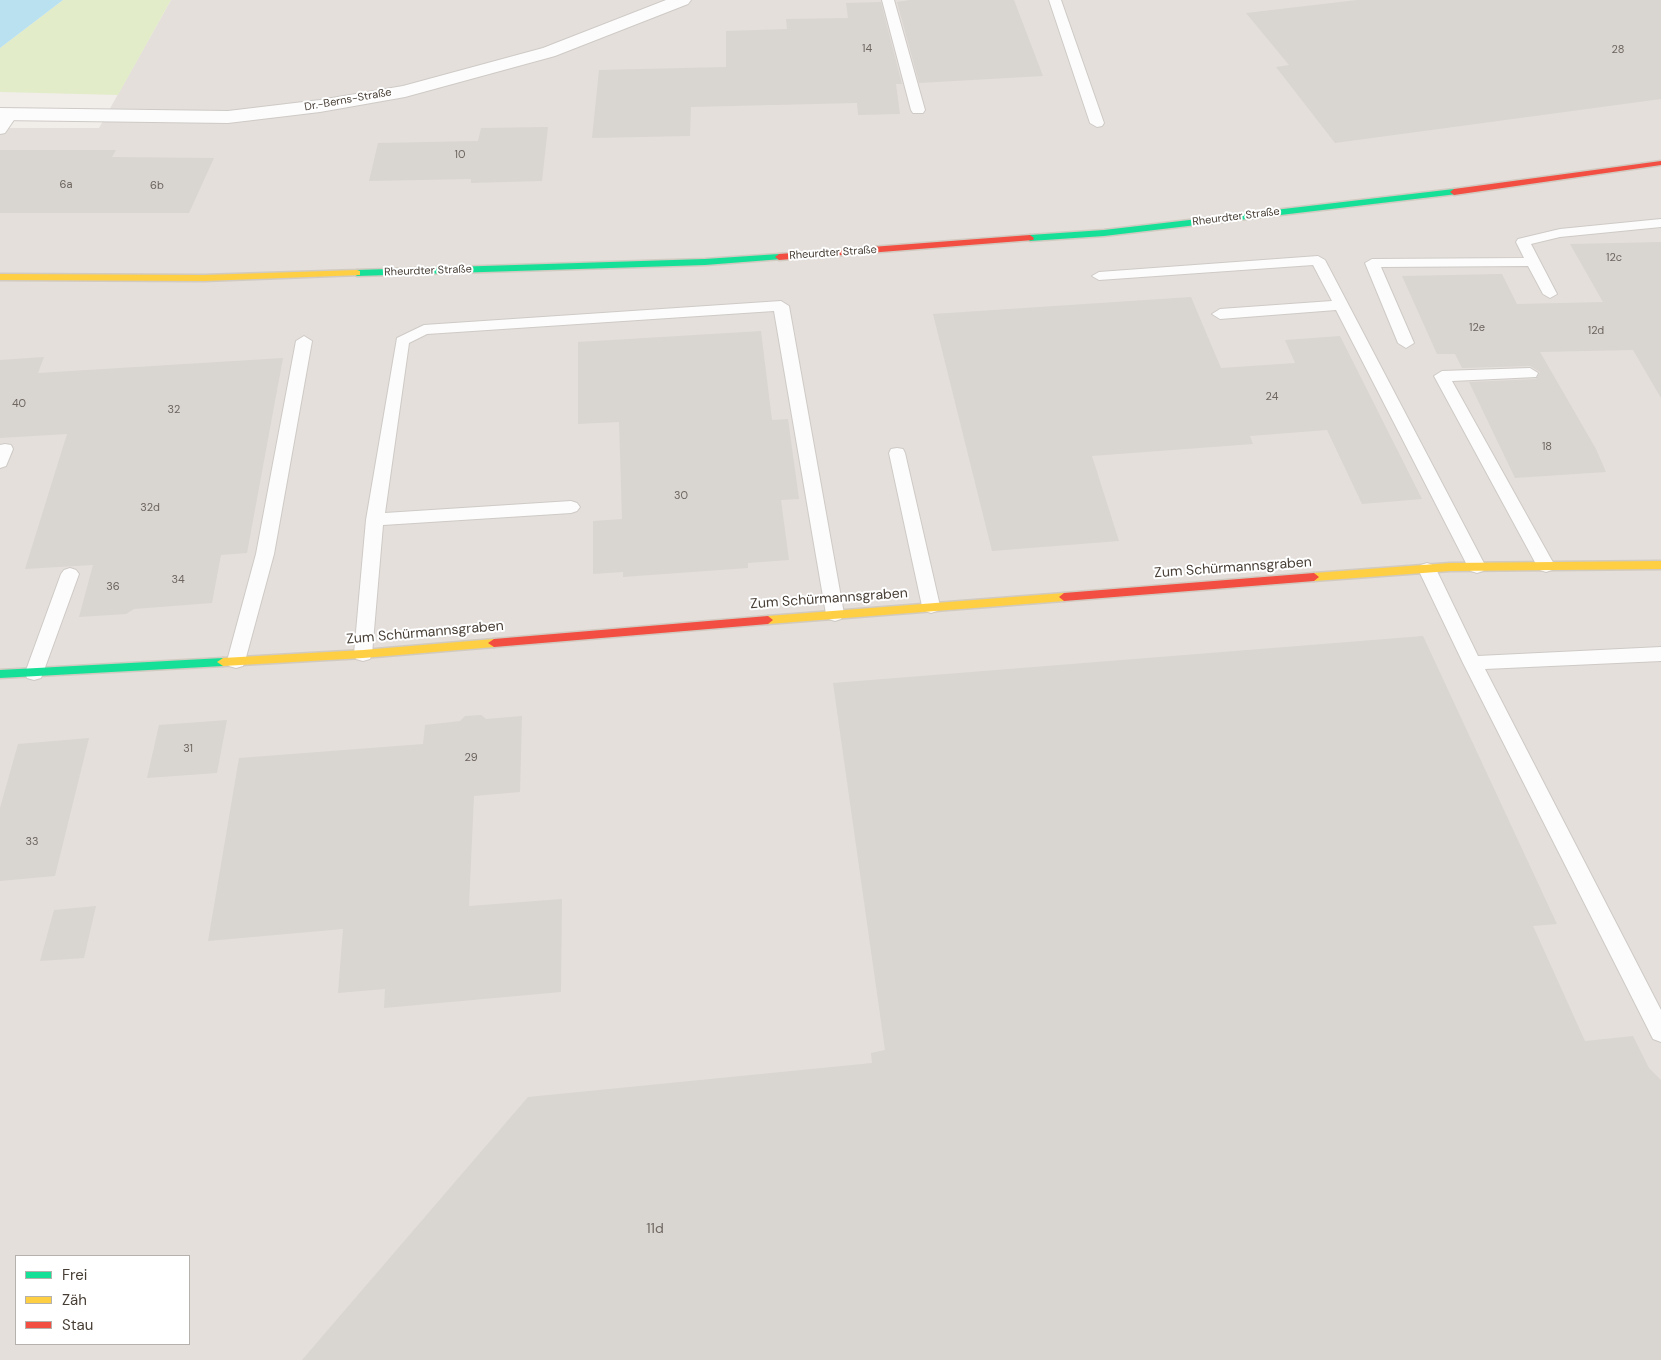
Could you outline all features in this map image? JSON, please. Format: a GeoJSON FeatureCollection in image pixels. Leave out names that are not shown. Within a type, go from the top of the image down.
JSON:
{"type":"FeatureCollection","features":[{"type":"Feature","properties":{"kind":"main road","name":"Rheurdter Straße"},"geometry":{"type":"LineString","coordinates":[[0,277],[214,278],[705,262],[1104,233],[1460,192],[1661,163]]}},
{"type":"Feature","properties":{"kind":"main road","name":"Zum Schürmannsgraben"},"geometry":{"type":"LineString","coordinates":[[0,674],[363,654],[931,606],[1427,569],[1477,566],[1661,565]]}},
{"type":"Feature","properties":{"kind":"street","name":"Dr.-Berns-Straße"},"geometry":{"type":"LineString","coordinates":[[6,114],[228,117],[320,106],[405,91],[549,52],[682,0]]}},
{"type":"Feature","properties":{"kind":"lane"},"geometry":{"type":"LineString","coordinates":[[888,0],[918,110]]}},
{"type":"Feature","properties":{"kind":"lane"},"geometry":{"type":"LineString","coordinates":[[1055,0],[1097,123]]}},
{"type":"Feature","properties":{"kind":"lane"},"geometry":{"type":"LineString","coordinates":[[0,130],[6,114]]}},
{"type":"Feature","properties":{"kind":"lane"},"geometry":{"type":"LineString","coordinates":[[1550,294],[1523,242],[1560,233],[1661,223]]}},
{"type":"Feature","properties":{"kind":"lane"},"geometry":{"type":"LineString","coordinates":[[1099,276],[1318,260],[1477,566]]}},
{"type":"Feature","properties":{"kind":"lane"},"geometry":{"type":"LineString","coordinates":[[1406,343],[1372,263],[1533,262]]}},
{"type":"Feature","properties":{"kind":"lane"},"geometry":{"type":"LineString","coordinates":[[1220,314],[1341,305]]}},
{"type":"Feature","properties":{"kind":"lane"},"geometry":{"type":"LineString","coordinates":[[363,654],[375,520],[402,341],[424,330],[782,306],[835,614]]}},
{"type":"Feature","properties":{"kind":"lane"},"geometry":{"type":"LineString","coordinates":[[236,660],[265,554],[304,341]]}},
{"type":"Feature","properties":{"kind":"lane"},"geometry":{"type":"LineString","coordinates":[[1530,373],[1442,376],[1546,566]]}},
{"type":"Feature","properties":{"kind":"lane"},"geometry":{"type":"LineString","coordinates":[[897,453],[931,606]]}},
{"type":"Feature","properties":{"kind":"lane"},"geometry":{"type":"LineString","coordinates":[[375,520],[572,507]]}},
{"type":"Feature","properties":{"kind":"lane"},"geometry":{"type":"LineString","coordinates":[[1427,569],[1472,663],[1661,1032]]}},
{"type":"Feature","properties":{"kind":"lane"},"geometry":{"type":"LineString","coordinates":[[34,673],[70,574]]}},
{"type":"Feature","properties":{"kind":"lane"},"geometry":{"type":"LineString","coordinates":[[1472,663],[1661,654]]}},
{"type":"Feature","properties":{"kind":"shaded area"},"geometry":{"type":"Polygon","coordinates":[[[171,0],[1661,0],[1661,1360],[0,1360],[0,128],[99,128],[171,0]]]}},
{"type":"Feature","properties":{"kind":"green space"},"geometry":{"type":"Polygon","coordinates":[[[63,0],[171,0],[118,95],[0,92],[0,48],[63,0]]]}},
{"type":"Feature","properties":{"kind":"water"},"geometry":{"type":"Polygon","coordinates":[[[0,0],[63,0],[0,48],[0,0]]]}},
{"type":"Feature","properties":{"kind":"building"},"geometry":{"type":"Polygon","coordinates":[[[910,0],[1014,0],[1043,76],[919,83],[897,2],[910,0]]]}},
{"type":"Feature","properties":{"kind":"building"},"geometry":{"type":"Polygon","coordinates":[[[1357,0],[1661,0],[1661,99],[1335,143],[1276,67],[1289,65],[1246,13],[1357,0]]]}},
{"type":"Feature","properties":{"kind":"building"},"geometry":{"type":"Polygon","coordinates":[[[881,2],[902,84],[896,84],[900,114],[858,115],[857,103],[691,107],[690,136],[592,138],[599,70],[726,67],[726,31],[787,29],[786,19],[848,18],[846,3],[881,2]]]}},
{"type":"Feature","properties":{"kind":"building"},"geometry":{"type":"Polygon","coordinates":[[[548,127],[542,181],[471,183],[471,179],[369,181],[378,143],[478,141],[481,128],[548,127]]]}},
{"type":"Feature","properties":{"kind":"building"},"geometry":{"type":"Polygon","coordinates":[[[0,150],[116,150],[112,157],[214,158],[189,213],[0,213],[0,150]]]}},
{"type":"Feature","properties":{"kind":"building"},"geometry":{"type":"Polygon","coordinates":[[[1661,242],[1661,398],[1633,350],[1540,352],[1596,449],[1606,472],[1515,478],[1469,382],[1536,379],[1540,372],[1530,366],[1462,368],[1455,354],[1437,354],[1402,276],[1502,274],[1517,304],[1603,302],[1570,244],[1661,242]]]}},
{"type":"Feature","properties":{"kind":"building"},"geometry":{"type":"Polygon","coordinates":[[[1191,297],[1221,368],[1295,363],[1285,340],[1340,336],[1422,499],[1362,504],[1327,430],[1250,436],[1253,444],[1092,456],[1119,541],[992,551],[933,314],[1191,297]]]}},
{"type":"Feature","properties":{"kind":"building"},"geometry":{"type":"Polygon","coordinates":[[[761,331],[772,420],[788,419],[799,499],[781,500],[789,560],[748,563],[748,568],[623,577],[623,572],[593,574],[593,521],[622,519],[619,422],[578,424],[578,342],[761,331]]]}},
{"type":"Feature","properties":{"kind":"building"},"geometry":{"type":"Polygon","coordinates":[[[44,357],[38,373],[283,358],[247,553],[221,555],[212,603],[134,609],[126,614],[79,617],[93,565],[25,569],[67,434],[0,438],[0,360],[44,357]]]}},
{"type":"Feature","properties":{"kind":"building"},"geometry":{"type":"Polygon","coordinates":[[[1423,636],[1557,924],[1533,926],[1585,1041],[1633,1036],[1649,1068],[1661,1080],[1661,1360],[302,1360],[528,1097],[872,1063],[871,1053],[885,1050],[833,683],[1423,636]]]}},
{"type":"Feature","properties":{"kind":"building"},"geometry":{"type":"Polygon","coordinates":[[[481,715],[486,719],[522,716],[520,792],[474,796],[469,906],[562,899],[561,992],[384,1008],[385,989],[338,993],[343,929],[208,941],[239,758],[423,744],[425,725],[460,721],[465,716],[481,715]]]}},
{"type":"Feature","properties":{"kind":"building"},"geometry":{"type":"Polygon","coordinates":[[[227,720],[217,773],[147,778],[159,725],[227,720]]]}},
{"type":"Feature","properties":{"kind":"building"},"geometry":{"type":"Polygon","coordinates":[[[89,738],[55,876],[0,881],[0,808],[18,744],[89,738]]]}},
{"type":"Feature","properties":{"kind":"building"},"geometry":{"type":"Polygon","coordinates":[[[96,906],[84,958],[40,961],[54,910],[96,906]]]}},
{"type":"Feature","properties":{"kind":"traffic: fast"},"geometry":{"type":"LineString","coordinates":[[1030,238],[1104,233],[1454,192]]}},
{"type":"Feature","properties":{"kind":"traffic: fast"},"geometry":{"type":"LineString","coordinates":[[357,273],[705,262],[779,257]]}},
{"type":"Feature","properties":{"kind":"traffic: fast"},"geometry":{"type":"LineString","coordinates":[[0,674],[223,662]]}},
{"type":"Feature","properties":{"kind":"traffic: slow"},"geometry":{"type":"LineString","coordinates":[[0,277],[204,278],[357,273]]}},
{"type":"Feature","properties":{"kind":"traffic: slow"},"geometry":{"type":"LineString","coordinates":[[1314,577],[1450,567],[1661,565]]}},
{"type":"Feature","properties":{"kind":"traffic: slow"},"geometry":{"type":"LineString","coordinates":[[768,620],[1064,597]]}},
{"type":"Feature","properties":{"kind":"traffic: slow"},"geometry":{"type":"LineString","coordinates":[[223,662],[363,654],[494,643]]}},
{"type":"Feature","properties":{"kind":"traffic: jam"},"geometry":{"type":"LineString","coordinates":[[1454,192],[1661,163]]}},
{"type":"Feature","properties":{"kind":"traffic: jam"},"geometry":{"type":"LineString","coordinates":[[779,257],[1030,238]]}},
{"type":"Feature","properties":{"kind":"traffic: jam"},"geometry":{"type":"LineString","coordinates":[[1064,597],[1314,577]]}},
{"type":"Feature","properties":{"kind":"traffic: jam"},"geometry":{"type":"LineString","coordinates":[[494,643],[768,620]]}}]}
